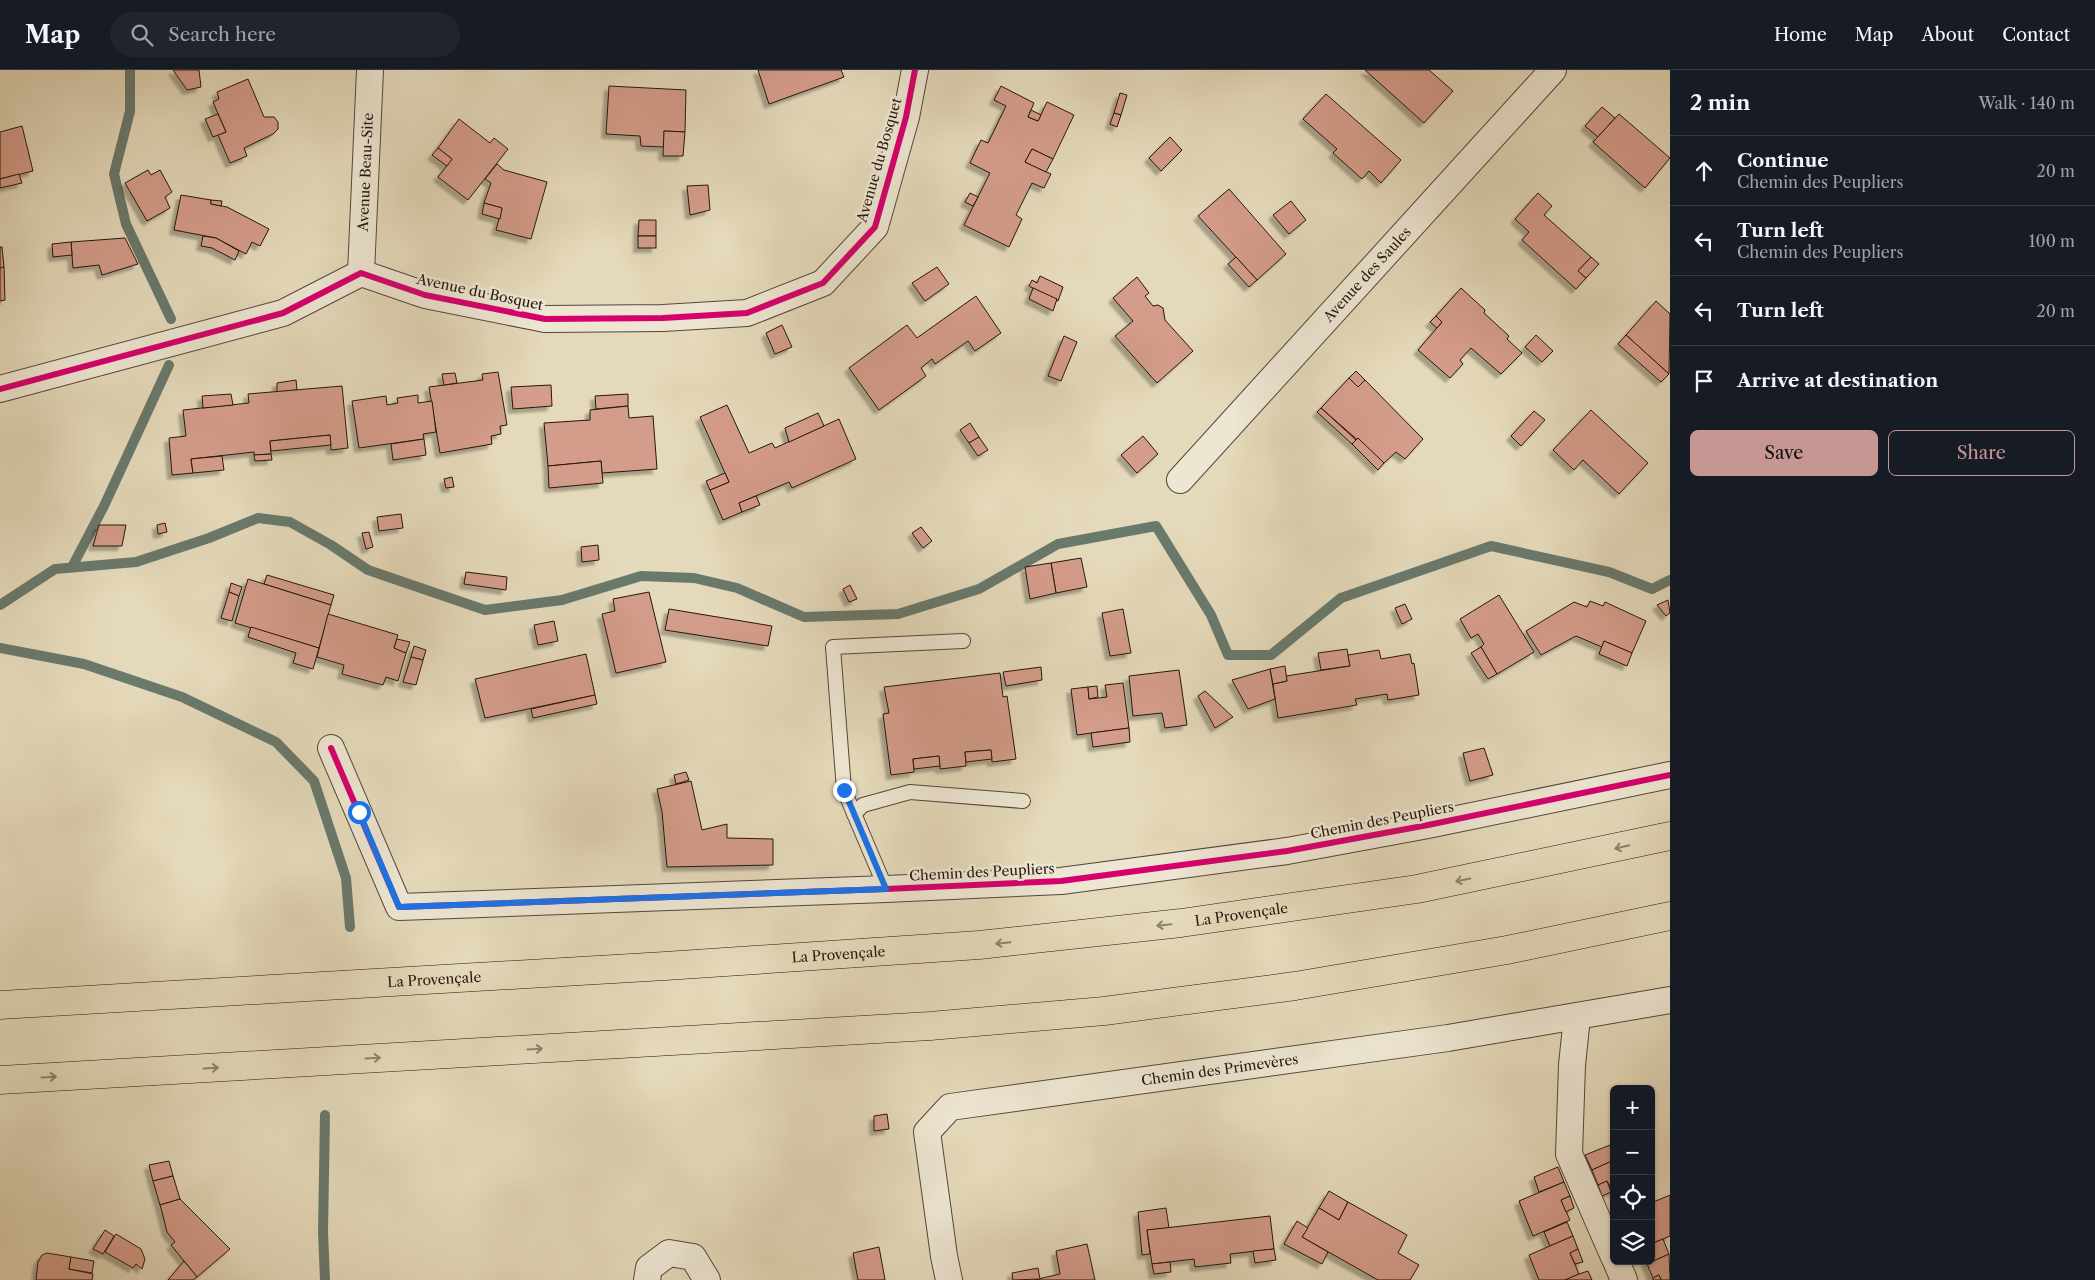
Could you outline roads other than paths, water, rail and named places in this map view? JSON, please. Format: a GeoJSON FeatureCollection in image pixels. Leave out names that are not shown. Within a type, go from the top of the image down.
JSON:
{"type":"FeatureCollection","features":[{"type":"Feature","properties":{"kind":"highway","name":"La Provençale"},"geometry":{"type":"LineString","coordinates":[[0,1004],[666,966],[979,945],[1181,923],[1417,889],[1670,836]]}},
{"type":"Feature","properties":{"kind":"highway"},"geometry":{"type":"LineString","coordinates":[[0,1080],[920,1026],[1104,1011],[1295,986],[1478,955],[1670,916]]}},
{"type":"Feature","properties":{"kind":"street","name":"Avenue Beau-Site"},"geometry":{"type":"LineString","coordinates":[[361,273],[370,70]]}},
{"type":"Feature","properties":{"kind":"street","name":"Avenue du Bosquet"},"geometry":{"type":"LineString","coordinates":[[361,273],[425,295],[545,319],[663,318],[747,314],[823,283],[875,227],[906,117],[915,70]]}},
{"type":"Feature","properties":{"kind":"street","name":"Avenue des Saules"},"geometry":{"type":"LineString","coordinates":[[1180,480],[1546,72]]}},
{"type":"Feature","properties":{"kind":"street"},"geometry":{"type":"LineString","coordinates":[[0,388],[283,314],[361,273]]}},
{"type":"Feature","properties":{"kind":"street","name":"Chemin des Peupliers"},"geometry":{"type":"LineString","coordinates":[[331,748],[399,907],[1061,881],[1287,851],[1428,825],[1670,775]]}},
{"type":"Feature","properties":{"kind":"street","name":"Chemin des Primevères"},"geometry":{"type":"LineString","coordinates":[[949,1280],[927,1132],[950,1107],[1448,1038],[1670,1000]]}},
{"type":"Feature","properties":{"kind":"street"},"geometry":{"type":"LineString","coordinates":[[1577,1017],[1572,1065],[1569,1154],[1610,1248]]}},
{"type":"Feature","properties":{"kind":"street"},"geometry":{"type":"LineString","coordinates":[[647,1280],[649,1268],[669,1253],[693,1258],[707,1280]]}},
{"type":"Feature","properties":{"kind":"street"},"geometry":{"type":"LineString","coordinates":[[1618,1265],[1624,1280]]}},
{"type":"Feature","properties":{"kind":"lane"},"geometry":{"type":"LineString","coordinates":[[886,889],[844,790],[833,647],[963,641]]}},
{"type":"Feature","properties":{"kind":"lane"},"geometry":{"type":"LineString","coordinates":[[854,814],[863,805],[910,792],[1023,801]]}},
{"type":"Feature","properties":{"kind":"waterway"},"geometry":{"type":"LineString","coordinates":[[130,70],[130,111],[114,174],[126,224],[171,319]]}},
{"type":"Feature","properties":{"kind":"waterway"},"geometry":{"type":"LineString","coordinates":[[72,567],[104,506],[169,365]]}},
{"type":"Feature","properties":{"kind":"waterway"},"geometry":{"type":"LineString","coordinates":[[0,605],[55,569],[136,562],[209,538],[258,518],[290,522],[331,545],[368,570],[485,610],[562,600],[641,576],[694,578],[737,588],[804,617],[898,614],[979,589],[1058,544],[1156,526],[1211,615],[1228,655],[1271,655],[1341,598],[1491,546],[1609,572],[1652,589],[1670,580]]}},
{"type":"Feature","properties":{"kind":"waterway"},"geometry":{"type":"LineString","coordinates":[[0,648],[84,664],[182,697],[276,742],[314,781],[346,878],[350,927]]}},
{"type":"Feature","properties":{"kind":"waterway"},"geometry":{"type":"LineString","coordinates":[[325,1115],[323,1232],[325,1280]]}}]}
